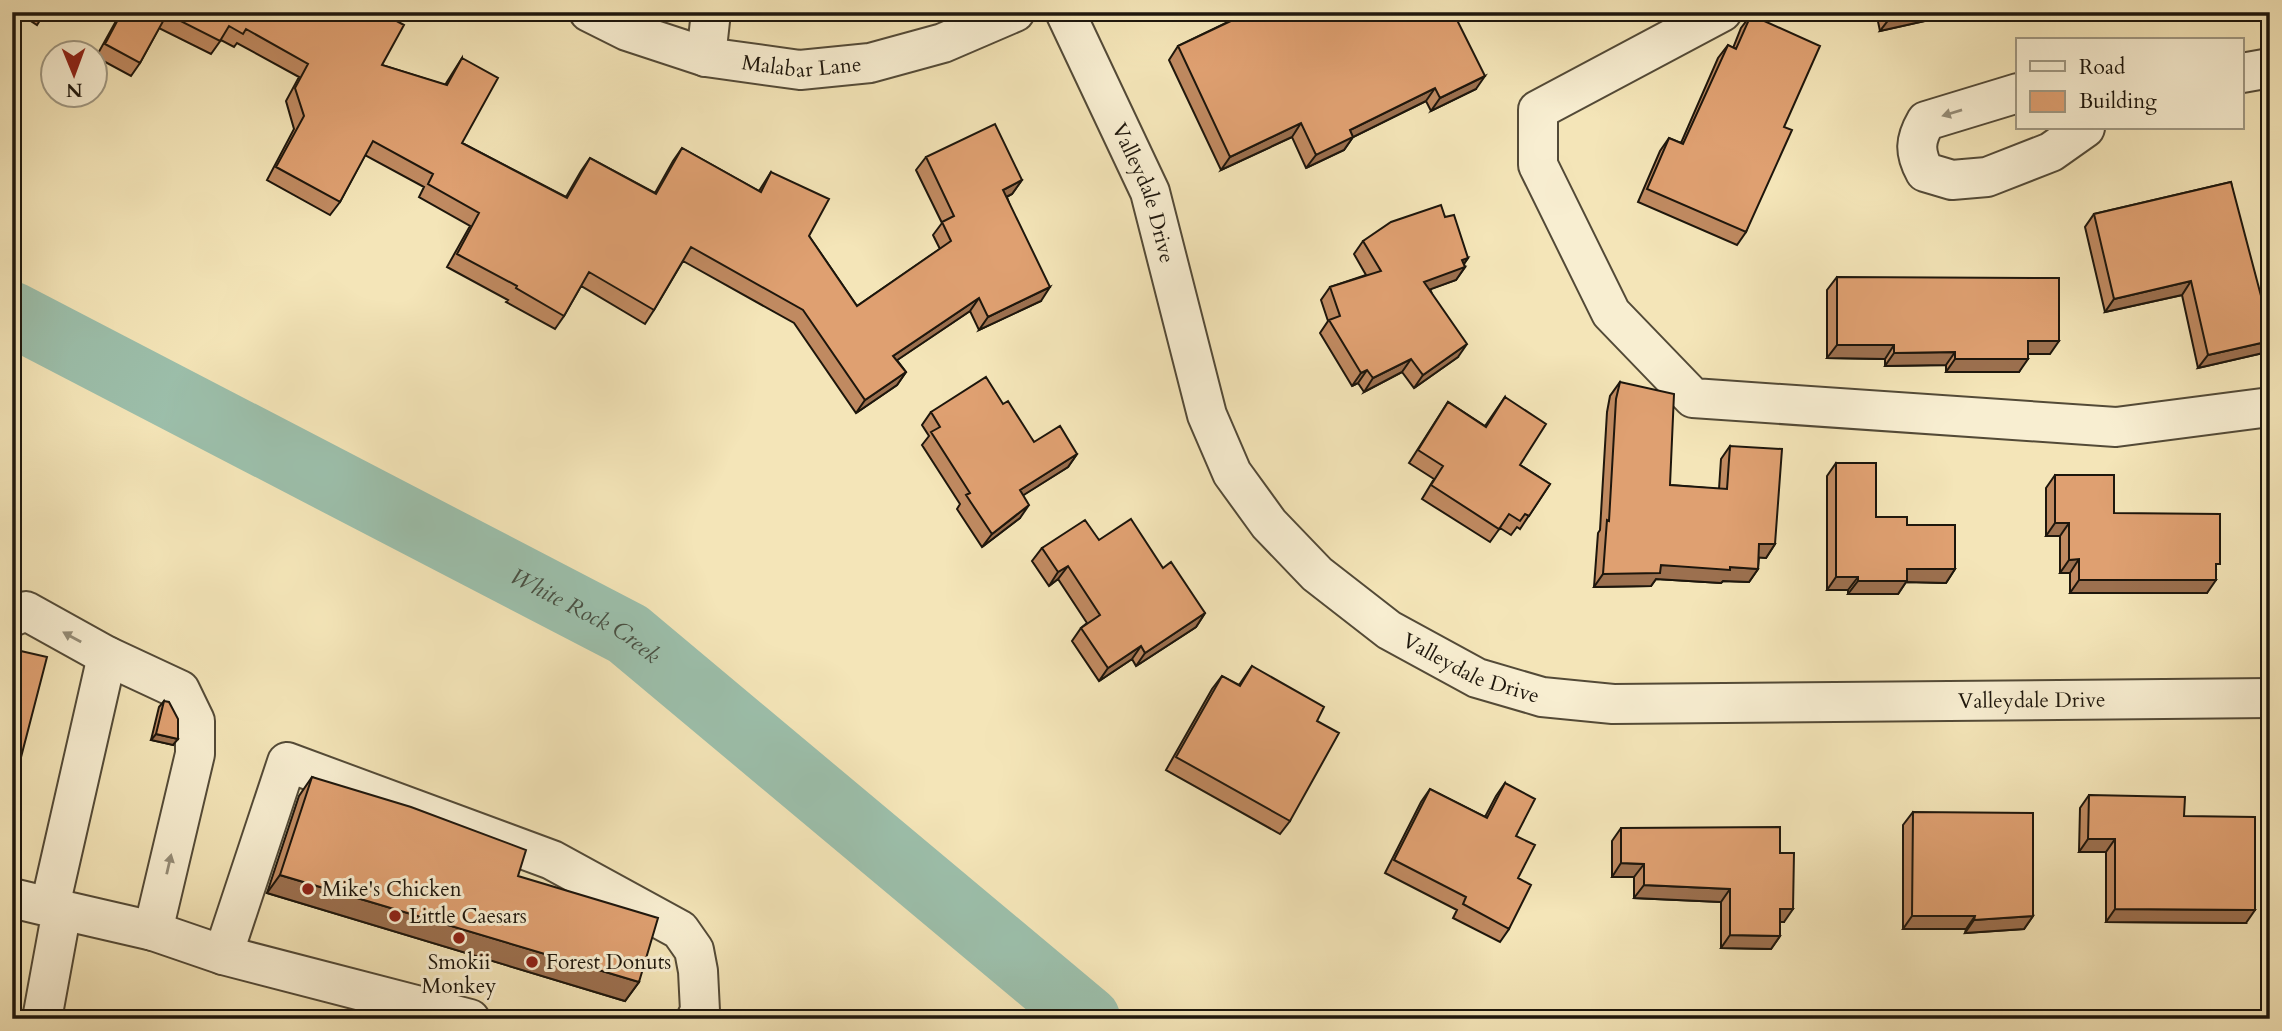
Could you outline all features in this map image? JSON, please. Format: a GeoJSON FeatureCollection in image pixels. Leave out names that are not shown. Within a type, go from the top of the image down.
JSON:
{"type":"FeatureCollection","features":[{"type":"Feature","properties":{"kind":"street","name":"Malabar Lane"},"geometry":{"type":"LineString","coordinates":[[589,12],[627,32],[706,57],[800,70],[870,63],[943,43],[1015,12]]}},
{"type":"Feature","properties":{"kind":"street"},"geometry":{"type":"LineString","coordinates":[[706,57],[711,12]]}},
{"type":"Feature","properties":{"kind":"street","name":"Valleydale Drive"},"geometry":{"type":"LineString","coordinates":[[1065,12],[1150,192],[1207,415],[1232,473],[1269,524],[1317,574],[1389,630],[1477,678],[1542,697],[1613,704],[2270,698]]}},
{"type":"Feature","properties":{"kind":"street"},"geometry":{"type":"LineString","coordinates":[[1722,12],[1538,110],[1538,165],[1611,313],[1693,398],[2116,427],[2270,407]]}},
{"type":"Feature","properties":{"kind":"street"},"geometry":{"type":"LineString","coordinates":[[2244,73],[2270,68]]}},
{"type":"Feature","properties":{"kind":"street"},"geometry":{"type":"LineString","coordinates":[[2016,94],[1926,121],[1917,138],[1919,162],[1925,172],[1952,180],[1987,177],[2051,152],[2082,130]]}},
{"type":"Feature","properties":{"kind":"street"},"geometry":{"type":"LineString","coordinates":[[12,617],[26,611],[107,656],[180,690],[195,721],[195,754],[153,931]]}},
{"type":"Feature","properties":{"kind":"street"},"geometry":{"type":"LineString","coordinates":[[42,1019],[56,908],[107,656]]}},
{"type":"Feature","properties":{"kind":"street"},"geometry":{"type":"LineString","coordinates":[[223,955],[286,762],[552,860],[680,930],[694,950],[698,971],[700,1011],[696,1019]]}},
{"type":"Feature","properties":{"kind":"street"},"geometry":{"type":"LineString","coordinates":[[12,898],[153,931],[223,955],[470,1019]]}},
{"type":"Feature","properties":{"kind":"building"},"geometry":{"type":"Polygon","coordinates":[[[122,12],[340,12],[354,20],[359,12],[380,12],[404,25],[382,65],[447,85],[462,58],[498,78],[462,143],[567,198],[590,158],[656,194],[682,148],[761,192],[771,172],[829,199],[809,236],[857,306],[951,241],[942,222],[954,216],[926,157],[995,124],[1022,180],[1003,190],[1050,287],[988,317],[979,298],[893,356],[906,372],[865,400],[803,310],[691,247],[654,310],[589,272],[564,316],[516,288],[517,286],[457,254],[479,213],[428,184],[433,174],[373,141],[340,202],[276,167],[304,116],[295,88],[308,64],[246,29],[243,34],[229,26],[220,41],[167,14],[140,63],[108,46],[108,38],[122,12]]]}},
{"type":"Feature","properties":{"kind":"building"},"geometry":{"type":"Polygon","coordinates":[[[1243,12],[1294,12],[1296,16],[1303,12],[1453,12],[1485,76],[1440,98],[1435,88],[1350,130],[1353,137],[1316,155],[1301,123],[1230,157],[1178,46],[1233,20],[1232,18],[1243,12]]]}},
{"type":"Feature","properties":{"kind":"building"},"geometry":{"type":"Polygon","coordinates":[[[1888,12],[1915,12],[1890,18],[1888,12]]]}},
{"type":"Feature","properties":{"kind":"building"},"geometry":{"type":"Polygon","coordinates":[[[1751,15],[1820,46],[1784,127],[1792,130],[1746,232],[1647,189],[1669,138],[1683,144],[1728,45],[1736,49],[1751,15]]]}},
{"type":"Feature","properties":{"kind":"building"},"geometry":{"type":"Polygon","coordinates":[[[2231,182],[2270,330],[2270,341],[2208,355],[2191,281],[2114,299],[2094,214],[2231,182]]]}},
{"type":"Feature","properties":{"kind":"building"},"geometry":{"type":"Polygon","coordinates":[[[1441,205],[1445,217],[1454,215],[1468,258],[1462,260],[1465,267],[1424,282],[1467,344],[1423,375],[1411,359],[1373,378],[1367,370],[1361,373],[1329,320],[1340,316],[1330,287],[1381,271],[1363,241],[1391,222],[1441,205]]]}},
{"type":"Feature","properties":{"kind":"building"},"geometry":{"type":"Polygon","coordinates":[[[1837,277],[2059,278],[2059,341],[2028,341],[2028,359],[1955,359],[1955,352],[1894,353],[1894,345],[1837,345],[1837,277]]]}},
{"type":"Feature","properties":{"kind":"building"},"geometry":{"type":"Polygon","coordinates":[[[986,377],[1003,404],[1008,401],[1034,442],[1060,426],[1077,454],[1020,490],[1029,505],[992,534],[966,495],[970,493],[931,432],[940,427],[931,412],[986,377]]]}},
{"type":"Feature","properties":{"kind":"building"},"geometry":{"type":"Polygon","coordinates":[[[1620,382],[1674,394],[1670,485],[1727,489],[1730,446],[1782,449],[1775,544],[1759,544],[1758,569],[1730,567],[1730,570],[1661,565],[1660,573],[1603,574],[1616,399],[1620,382]]]}},
{"type":"Feature","properties":{"kind":"building"},"geometry":{"type":"Polygon","coordinates":[[[1505,397],[1546,424],[1520,465],[1550,484],[1529,516],[1525,514],[1520,521],[1509,514],[1499,529],[1431,485],[1443,466],[1418,450],[1448,402],[1486,427],[1505,397]]]}},
{"type":"Feature","properties":{"kind":"building"},"geometry":{"type":"Polygon","coordinates":[[[1836,463],[1876,463],[1876,517],[1907,517],[1907,525],[1955,525],[1955,569],[1907,569],[1907,581],[1858,581],[1858,577],[1836,577],[1836,463]]]}},
{"type":"Feature","properties":{"kind":"building"},"geometry":{"type":"Polygon","coordinates":[[[2055,475],[2114,475],[2114,513],[2220,514],[2220,564],[2216,564],[2216,580],[2079,580],[2079,559],[2069,560],[2069,523],[2055,523],[2055,475]]]}},
{"type":"Feature","properties":{"kind":"building"},"geometry":{"type":"Polygon","coordinates":[[[1131,519],[1163,568],[1171,562],[1205,613],[1145,653],[1141,646],[1108,668],[1081,628],[1100,615],[1068,566],[1058,572],[1042,548],[1085,520],[1099,540],[1131,519]]]}},
{"type":"Feature","properties":{"kind":"building"},"geometry":{"type":"Polygon","coordinates":[[[12,649],[47,657],[12,792],[12,649]]]}},
{"type":"Feature","properties":{"kind":"building"},"geometry":{"type":"Polygon","coordinates":[[[1252,666],[1324,707],[1317,721],[1339,733],[1290,821],[1176,757],[1222,676],[1240,686],[1252,666]]]}},
{"type":"Feature","properties":{"kind":"building"},"geometry":{"type":"Polygon","coordinates":[[[164,701],[169,702],[178,719],[178,739],[156,734],[164,701]]]}},
{"type":"Feature","properties":{"kind":"building"},"geometry":{"type":"Polygon","coordinates":[[[312,777],[411,807],[526,850],[518,876],[658,918],[639,982],[280,875],[312,777]]]}},
{"type":"Feature","properties":{"kind":"building"},"geometry":{"type":"Polygon","coordinates":[[[1505,783],[1535,799],[1516,836],[1535,845],[1518,878],[1531,885],[1509,929],[1463,904],[1466,897],[1394,860],[1430,789],[1487,818],[1505,783]]]}},
{"type":"Feature","properties":{"kind":"building"},"geometry":{"type":"Polygon","coordinates":[[[2089,795],[2185,797],[2184,816],[2255,817],[2255,910],[2115,909],[2115,839],[2088,839],[2089,795]]]}},
{"type":"Feature","properties":{"kind":"building"},"geometry":{"type":"Polygon","coordinates":[[[1913,812],[2033,813],[2033,916],[1974,920],[1975,916],[1912,916],[1913,812]]]}},
{"type":"Feature","properties":{"kind":"building"},"geometry":{"type":"Polygon","coordinates":[[[1780,827],[1780,853],[1794,853],[1793,909],[1780,909],[1780,936],[1730,935],[1730,889],[1644,885],[1644,864],[1621,863],[1621,828],[1780,827]]]}},
{"type":"Feature","properties":{"kind":"waterway","name":"White Rock Creek"},"geometry":{"type":"LineString","coordinates":[[12,314],[628,634],[1088,1019]]}},
{"type":"Feature","properties":{"kind":"place","name":"Mike's Chicken"},"geometry":{"type":"Point","coordinates":[308,889]}},
{"type":"Feature","properties":{"kind":"place","name":"Little Caesars"},"geometry":{"type":"Point","coordinates":[395,916]}},
{"type":"Feature","properties":{"kind":"place","name":"Smokii Monkey"},"geometry":{"type":"Point","coordinates":[459,938]}},
{"type":"Feature","properties":{"kind":"place","name":"Forest Donuts"},"geometry":{"type":"Point","coordinates":[532,962]}}]}
